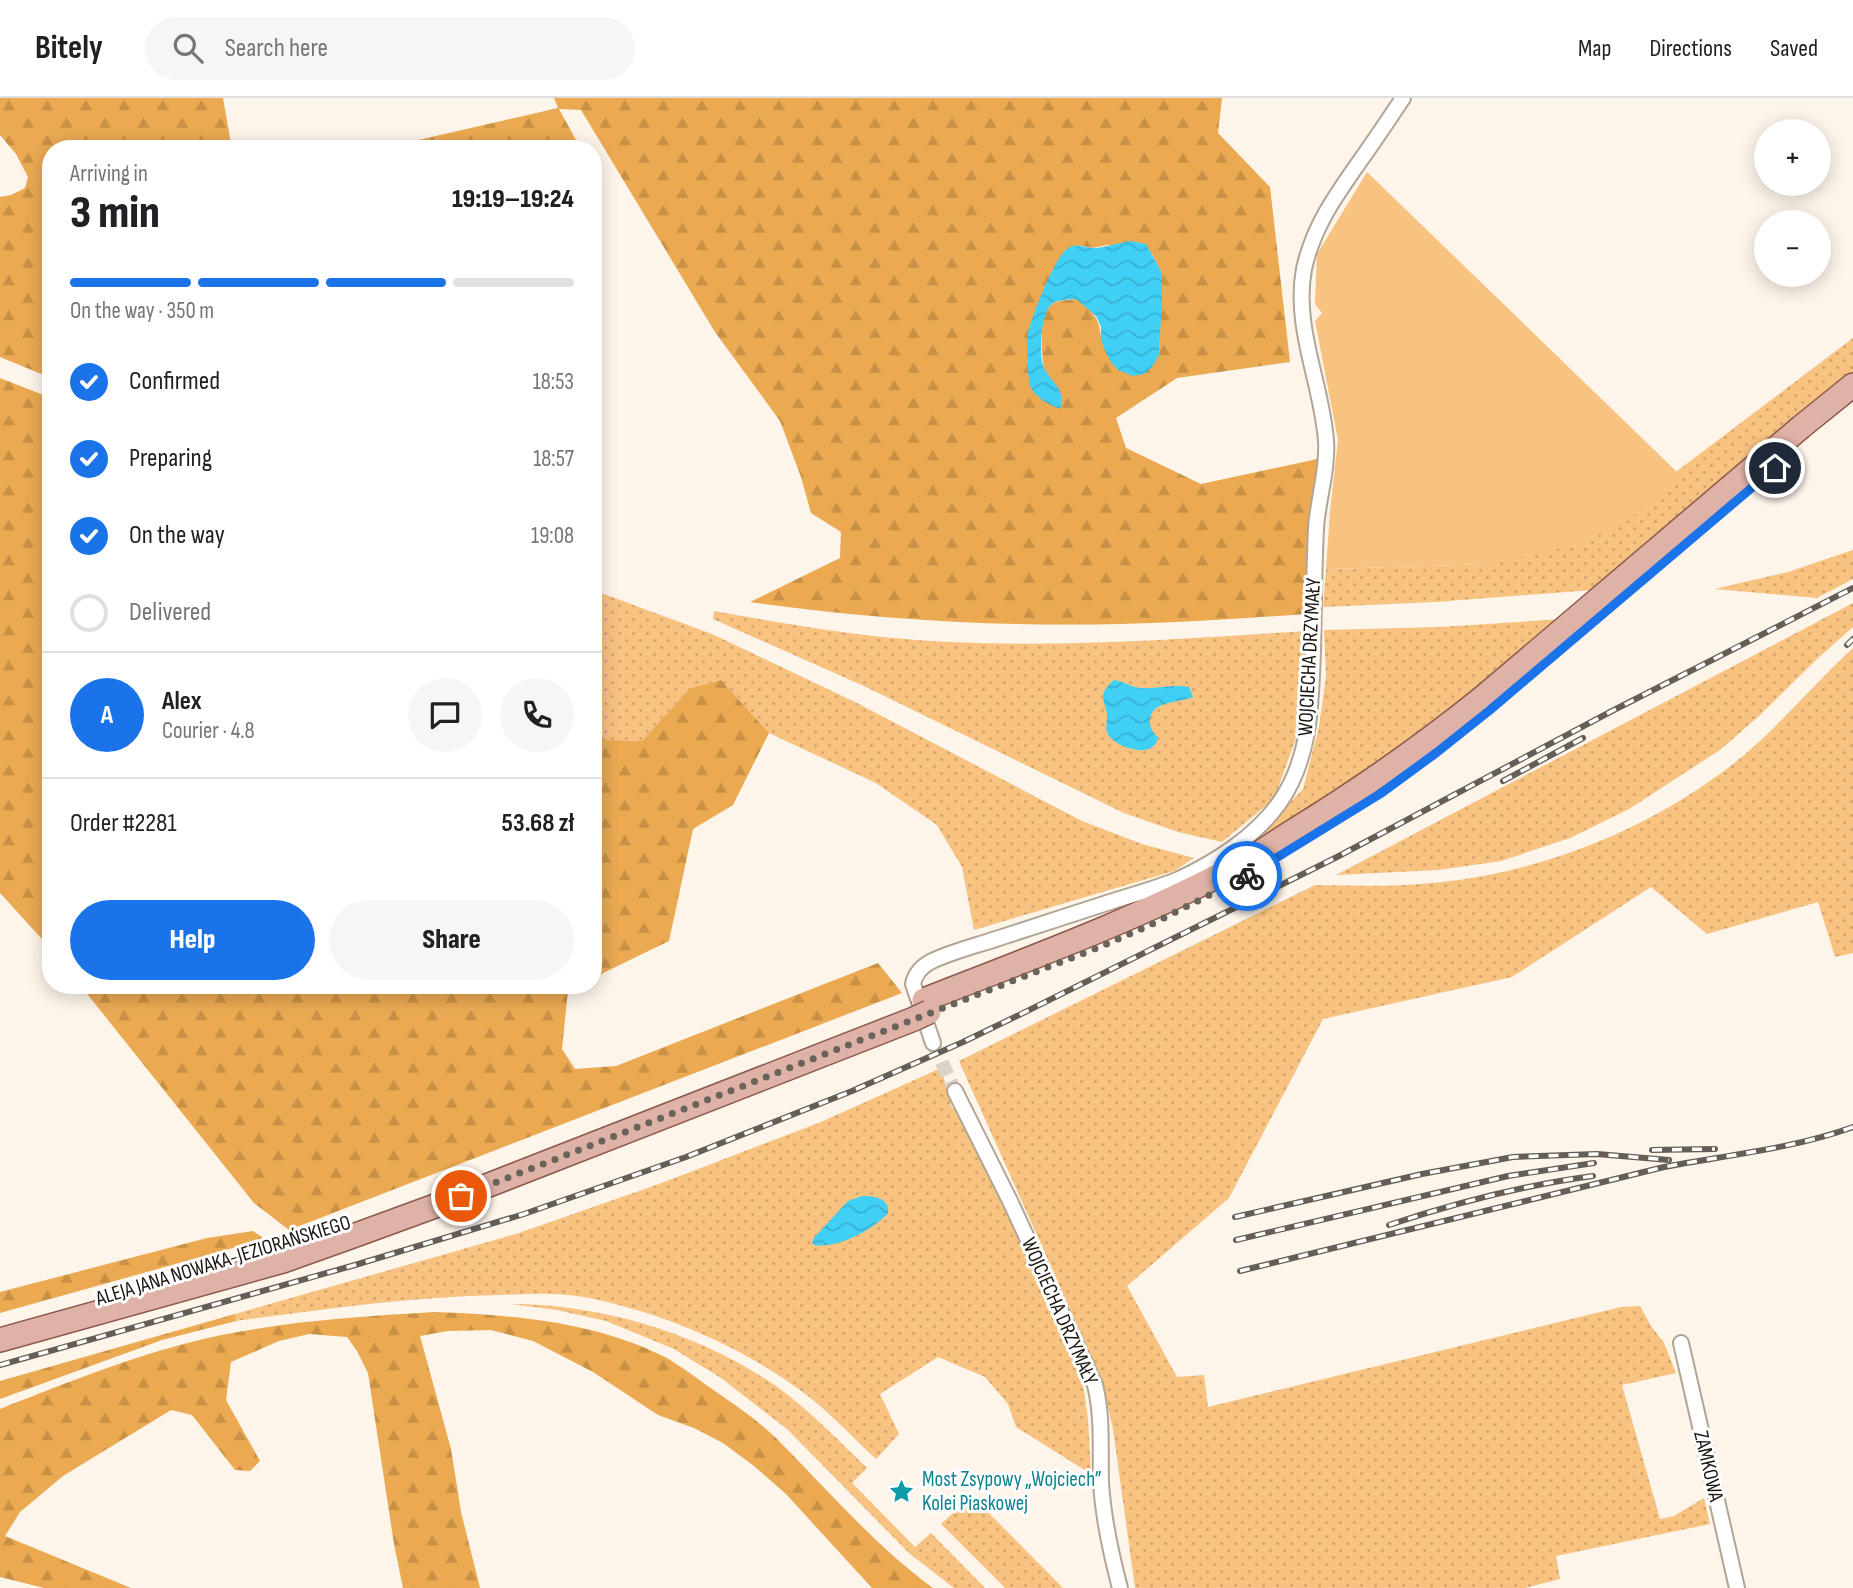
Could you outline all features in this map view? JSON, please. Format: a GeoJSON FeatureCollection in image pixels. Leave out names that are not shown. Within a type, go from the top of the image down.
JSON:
{"type":"FeatureCollection","features":[{"type":"Feature","properties":{"kind":"main road","name":"ALEJA JANA NOWAKA-JEZIORAŃSKIEGO"},"geometry":{"type":"LineString","coordinates":[[0,1340],[283,1261],[448,1201],[919,1009],[1184,893],[1234,868],[1370,782],[1427,742],[1853,385]]}},
{"type":"Feature","properties":{"kind":"main road","name":"ALEJA JANA NOWAKA-JEZIORAŃSKIEGO"},"geometry":{"type":"LineString","coordinates":[[0,1326],[314,1235],[919,1009],[1097,948],[1179,911],[1243,878],[1328,827],[1380,794],[1436,753],[1853,404]]}},
{"type":"Feature","properties":{"kind":"street","name":"WOJCIECHA DRZYMAŁY"},"geometry":{"type":"LineString","coordinates":[[933,1043],[913,984],[914,978],[924,966],[940,958],[1158,887],[1193,872],[1223,855],[1256,828],[1279,803],[1292,781],[1308,730],[1317,522],[1326,451],[1325,430],[1304,325],[1303,278],[1308,253],[1323,216],[1403,98]]}},
{"type":"Feature","properties":{"kind":"street","name":"WOJCIECHA DRZYMAŁY"},"geometry":{"type":"LineString","coordinates":[[955,1091],[1010,1201],[1095,1385],[1100,1415],[1104,1513],[1120,1588]]}},
{"type":"Feature","properties":{"kind":"street","name":"ZAMKOWA"},"geometry":{"type":"LineString","coordinates":[[1681,1343],[1737,1588]]}},
{"type":"Feature","properties":{"kind":"shaded area"},"geometry":{"type":"Polygon","coordinates":[[[1367,172],[1681,475],[1626,522],[1580,544],[1491,564],[1326,569],[1338,440],[1315,321],[1322,313],[1315,304],[1317,254],[1367,172]]]}},
{"type":"Feature","properties":{"kind":"shaded area"},"geometry":{"type":"Polygon","coordinates":[[[1853,338],[1853,377],[1699,497],[1592,590],[1323,607],[1326,569],[1491,564],[1680,475],[1677,471],[1853,338]]]}},
{"type":"Feature","properties":{"kind":"shaded area"},"geometry":{"type":"Polygon","coordinates":[[[1853,550],[1853,579],[1817,598],[1715,589],[1788,572],[1853,550]]]}},
{"type":"Feature","properties":{"kind":"shaded area"},"geometry":{"type":"Polygon","coordinates":[[[602,593],[712,634],[857,703],[1082,821],[1142,844],[1194,858],[1174,871],[974,930],[962,867],[937,825],[876,783],[769,733],[721,680],[690,688],[642,741],[607,740],[602,735],[602,593]]]}},
{"type":"Feature","properties":{"kind":"shaded area"},"geometry":{"type":"Polygon","coordinates":[[[1853,603],[1853,627],[1759,716],[1720,750],[1629,809],[1570,838],[1501,861],[1438,870],[1336,875],[1853,603]]]}},
{"type":"Feature","properties":{"kind":"shaded area"},"geometry":{"type":"Polygon","coordinates":[[[714,611],[861,635],[988,643],[1094,643],[1306,631],[1300,727],[1274,799],[1222,842],[1178,832],[1124,813],[866,687],[713,619],[714,611]]]}},
{"type":"Feature","properties":{"kind":"shaded area"},"geometry":{"type":"Polygon","coordinates":[[[1564,619],[1383,762],[1242,852],[1303,789],[1319,727],[1326,676],[1324,630],[1441,627],[1564,619]]]}},
{"type":"Feature","properties":{"kind":"shaded area"},"geometry":{"type":"Polygon","coordinates":[[[1853,648],[1853,953],[1835,957],[1818,902],[1707,934],[1651,887],[1512,977],[1323,1019],[1229,1198],[1127,1286],[1177,1377],[1204,1375],[1208,1407],[1621,1307],[1640,1306],[1664,1343],[1676,1373],[1622,1385],[1660,1519],[1674,1516],[1704,1498],[1710,1524],[1556,1556],[1560,1579],[1525,1588],[1135,1588],[1113,1429],[1101,1378],[959,1061],[1315,885],[1411,885],[1483,876],[1563,855],[1639,823],[1676,803],[1743,756],[1853,648]]]}},
{"type":"Feature","properties":{"kind":"shaded area"},"geometry":{"type":"Polygon","coordinates":[[[941,1068],[952,1108],[957,1106],[1073,1356],[1084,1390],[1091,1474],[1016,1427],[1008,1404],[985,1377],[938,1357],[880,1394],[899,1434],[876,1459],[804,1393],[745,1355],[666,1320],[584,1297],[542,1294],[433,1298],[236,1321],[235,1314],[516,1234],[659,1184],[821,1122],[941,1068]]]}},
{"type":"Feature","properties":{"kind":"shaded area"},"geometry":{"type":"Polygon","coordinates":[[[511,1304],[584,1310],[657,1328],[726,1356],[758,1374],[798,1403],[867,1468],[852,1483],[915,1547],[931,1533],[985,1588],[954,1588],[910,1554],[787,1429],[721,1378],[674,1349],[606,1321],[557,1310],[511,1304]]]}},
{"type":"Feature","properties":{"kind":"shaded area"},"geometry":{"type":"Polygon","coordinates":[[[972,1496],[1063,1588],[1005,1588],[941,1524],[972,1496]]]}},
{"type":"Feature","properties":{"kind":"green space"},"geometry":{"type":"Polygon","coordinates":[[[0,98],[223,98],[230,140],[42,140],[42,374],[0,357],[0,197],[25,188],[28,177],[16,154],[0,135],[0,98]]]}},
{"type":"Feature","properties":{"kind":"green space"},"geometry":{"type":"Polygon","coordinates":[[[554,98],[1222,98],[1218,133],[1270,187],[1290,362],[1177,378],[1116,418],[1126,448],[1201,484],[1322,458],[1310,536],[1307,614],[1144,623],[1028,624],[889,617],[750,602],[840,558],[841,532],[811,513],[780,421],[715,332],[602,145],[602,140],[599,140],[581,110],[559,109],[576,140],[418,140],[558,108],[554,98]],[[1077,245],[1046,284],[1027,337],[1044,368],[1042,343],[1045,314],[1054,303],[1076,299],[1091,311],[1097,320],[1101,338],[1159,355],[1162,274],[1152,254],[1107,245],[1093,248],[1077,245]]]}},
{"type":"Feature","properties":{"kind":"green space"},"geometry":{"type":"Polygon","coordinates":[[[0,378],[42,394],[42,939],[0,893],[0,378]]]}},
{"type":"Feature","properties":{"kind":"green space"},"geometry":{"type":"Polygon","coordinates":[[[721,680],[769,733],[733,805],[693,829],[669,941],[602,974],[602,735],[607,740],[642,741],[690,688],[721,680]]]}},
{"type":"Feature","properties":{"kind":"green space"},"geometry":{"type":"Polygon","coordinates":[[[878,963],[902,993],[289,1230],[254,1203],[87,994],[568,994],[562,1049],[575,1069],[616,1066],[878,963]]]}},
{"type":"Feature","properties":{"kind":"green space"},"geometry":{"type":"Polygon","coordinates":[[[253,1231],[265,1239],[0,1313],[0,1292],[207,1238],[253,1231]]]}},
{"type":"Feature","properties":{"kind":"green space"},"geometry":{"type":"Polygon","coordinates":[[[434,1312],[493,1315],[580,1327],[636,1344],[663,1356],[768,1430],[871,1535],[933,1588],[872,1588],[786,1494],[723,1443],[694,1428],[658,1415],[593,1372],[533,1341],[491,1330],[448,1331],[420,1336],[451,1449],[461,1512],[480,1588],[403,1588],[368,1373],[347,1337],[309,1334],[279,1341],[231,1362],[226,1400],[260,1461],[250,1471],[235,1470],[192,1415],[171,1410],[63,1476],[20,1512],[5,1536],[131,1588],[44,1588],[0,1577],[0,1409],[117,1364],[208,1338],[311,1321],[434,1312]]]}},
{"type":"Feature","properties":{"kind":"green space"},"geometry":{"type":"Polygon","coordinates":[[[235,1314],[236,1321],[162,1340],[0,1399],[0,1381],[235,1314]]]}},
{"type":"Feature","properties":{"kind":"water"},"geometry":{"type":"Polygon","coordinates":[[[1130,241],[1146,244],[1162,273],[1159,355],[1144,374],[1133,376],[1118,370],[1105,351],[1101,327],[1096,316],[1076,299],[1055,302],[1050,306],[1045,318],[1041,352],[1043,365],[1061,395],[1060,409],[1035,394],[1030,386],[1027,337],[1043,290],[1056,264],[1070,247],[1097,248],[1130,241]]]}},
{"type":"Feature","properties":{"kind":"water"},"geometry":{"type":"Polygon","coordinates":[[[1114,680],[1138,688],[1189,687],[1193,697],[1160,706],[1155,710],[1150,722],[1158,737],[1155,744],[1144,750],[1136,750],[1114,740],[1106,728],[1107,714],[1103,696],[1114,680]]]}},
{"type":"Feature","properties":{"kind":"water"},"geometry":{"type":"Polygon","coordinates":[[[862,1196],[876,1197],[884,1201],[888,1213],[854,1237],[833,1244],[814,1245],[814,1238],[848,1201],[862,1196]]]}},
{"type":"Feature","properties":{"kind":"tunnel"},"geometry":{"type":"LineString","coordinates":[[933,1043],[955,1091]]}},
{"type":"Feature","properties":{"kind":"railway"},"geometry":{"type":"LineString","coordinates":[[0,1365],[355,1265],[524,1214],[686,1157],[852,1091],[1017,1016],[1337,857],[1612,711],[1853,588]]}},
{"type":"Feature","properties":{"kind":"railway"},"geometry":{"type":"LineString","coordinates":[[1847,645],[1853,639]]}},
{"type":"Feature","properties":{"kind":"railway"},"geometry":{"type":"LineString","coordinates":[[1503,781],[1583,738]]}},
{"type":"Feature","properties":{"kind":"railway"},"geometry":{"type":"LineString","coordinates":[[1240,1271],[1664,1167],[1783,1146],[1853,1127]]}},
{"type":"Feature","properties":{"kind":"railway"},"geometry":{"type":"LineString","coordinates":[[1652,1150],[1715,1149]]}},
{"type":"Feature","properties":{"kind":"railway"},"geometry":{"type":"LineString","coordinates":[[1235,1217],[1422,1174],[1513,1157],[1597,1154],[1669,1160]]}},
{"type":"Feature","properties":{"kind":"railway"},"geometry":{"type":"LineString","coordinates":[[1236,1240],[1508,1176],[1594,1163]]}},
{"type":"Feature","properties":{"kind":"railway"},"geometry":{"type":"LineString","coordinates":[[1389,1225],[1490,1196],[1593,1176]]}},
{"type":"Feature","properties":{"kind":"way so far"},"geometry":{"type":"LineString","coordinates":[[461,1196],[1097,948],[1146,927],[1247,876]]}},
{"type":"Feature","properties":{"kind":"place","name":"Most Zsypowy „Wojciech” Kolei Piaskowej"},"geometry":{"type":"Point","coordinates":[902,1491]}},
{"type":"Feature","properties":{"kind":"route"},"geometry":{"type":"LineString","coordinates":[[1247,876],[1380,794],[1436,753],[1775,468]]}}]}
